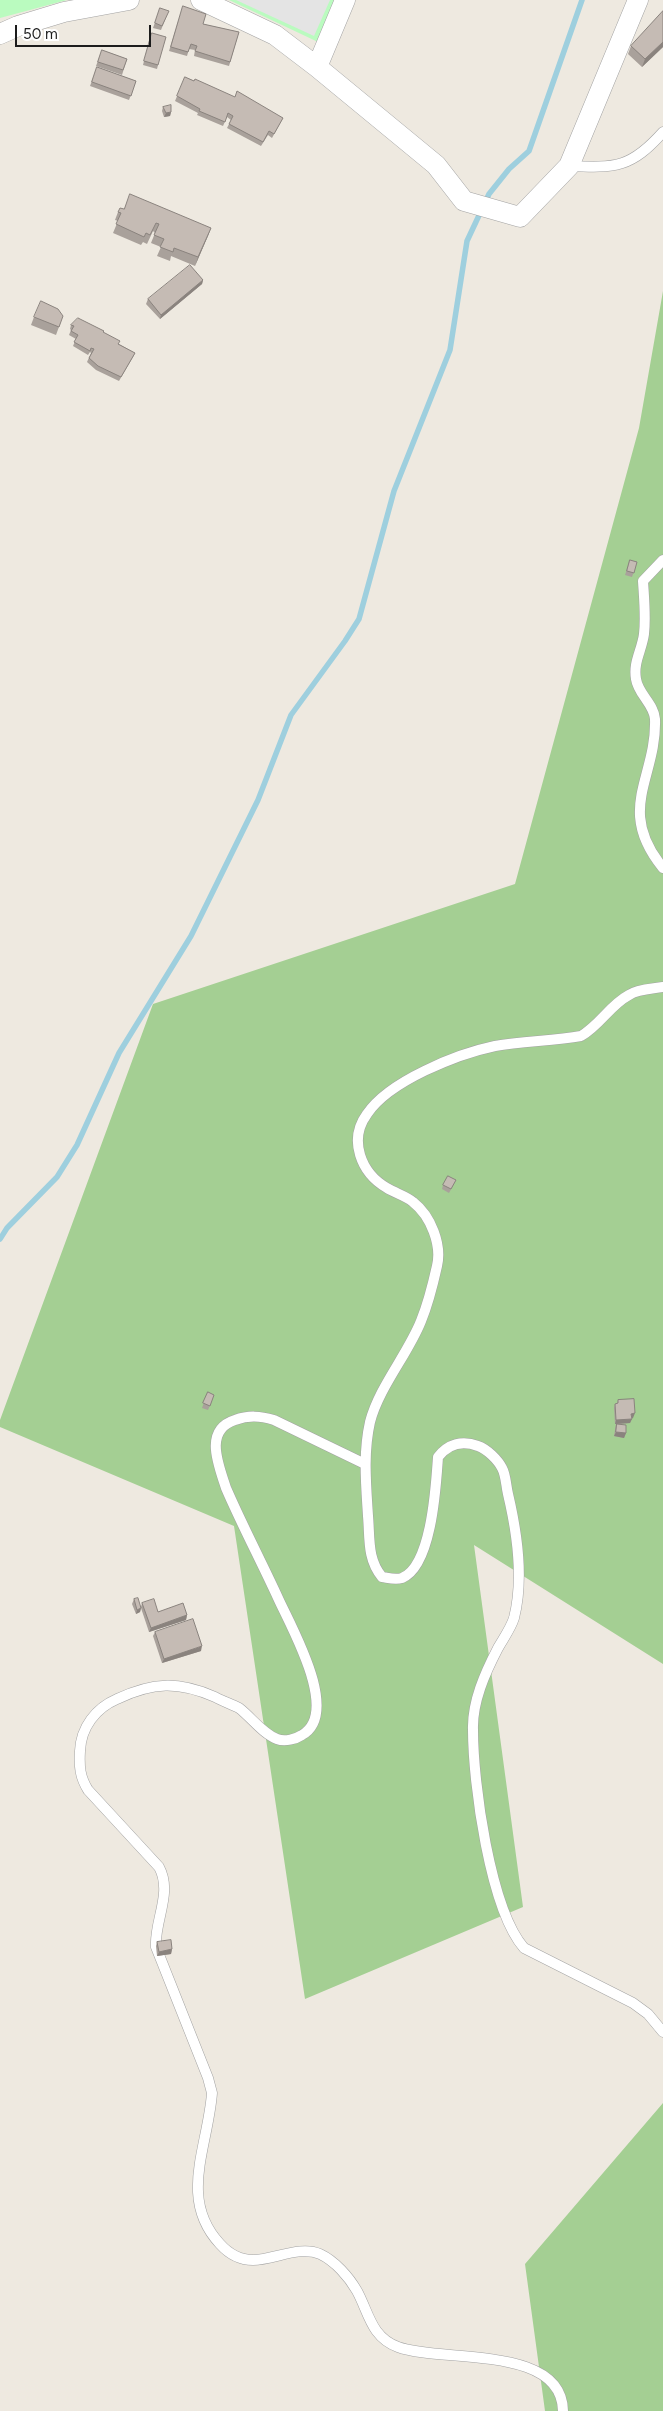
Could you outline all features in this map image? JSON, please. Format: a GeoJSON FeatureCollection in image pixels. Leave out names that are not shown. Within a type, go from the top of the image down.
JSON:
{"type":"FeatureCollection","features":[{"type":"Feature","properties":{"kind":"street"},"geometry":{"type":"LineString","coordinates":[[0,34],[64,12],[129,0]]}},
{"type":"Feature","properties":{"kind":"street"},"geometry":{"type":"LineString","coordinates":[[202,0],[275,35],[317,67],[436,165],[464,201],[520,217],[569,166],[638,0]]}},
{"type":"Feature","properties":{"kind":"street"},"geometry":{"type":"LineString","coordinates":[[317,67],[345,0]]}},
{"type":"Feature","properties":{"kind":"lane"},"geometry":{"type":"LineString","coordinates":[[569,166],[607,168],[628,162],[648,149],[663,132]]}},
{"type":"Feature","properties":{"kind":"lane"},"geometry":{"type":"LineString","coordinates":[[663,560],[643,581],[644,632],[635,666],[637,685],[655,717],[655,738],[642,785],[640,816],[644,835],[655,858],[663,868]]}},
{"type":"Feature","properties":{"kind":"lane"},"geometry":{"type":"LineString","coordinates":[[663,987],[630,994],[617,1003],[591,1030],[581,1036],[496,1046],[476,1051],[412,1076],[386,1095],[366,1114],[358,1137],[361,1161],[369,1173],[386,1187],[413,1201],[422,1210],[437,1241],[439,1257],[421,1321],[371,1419],[365,1464],[371,1558],[382,1577],[394,1579],[402,1578],[418,1559],[431,1528],[438,1457],[444,1450],[456,1444],[470,1443],[482,1447],[503,1469],[518,1549],[516,1604],[513,1620],[490,1664],[479,1691],[472,1728],[488,1855],[505,1918],[513,1936],[524,1948],[634,2003],[648,2014],[663,2032]]}},
{"type":"Feature","properties":{"kind":"lane"},"geometry":{"type":"LineString","coordinates":[[365,1464],[274,1420],[258,1416],[230,1421],[222,1426],[217,1433],[217,1460],[226,1488],[305,1658],[317,1694],[316,1721],[309,1731],[299,1737],[287,1740],[276,1739],[238,1708],[205,1693],[176,1685],[142,1688],[97,1710],[88,1724],[80,1744],[80,1777],[88,1790],[159,1867],[163,1878],[164,1901],[155,1935],[156,1947],[208,2078],[212,2093],[197,2188],[200,2213],[208,2231],[226,2250],[248,2260],[263,2260],[289,2254],[319,2254],[339,2268],[357,2291],[371,2325],[377,2334],[389,2343],[413,2352],[493,2359],[535,2370],[549,2378],[559,2391],[563,2401],[563,2411]]}},
{"type":"Feature","properties":{"kind":"green space"},"geometry":{"type":"Polygon","coordinates":[[[0,0],[67,0],[0,18],[0,0]]]}},
{"type":"Feature","properties":{"kind":"green space"},"geometry":{"type":"Polygon","coordinates":[[[229,0],[336,0],[318,42],[229,0]]]}},
{"type":"Feature","properties":{"kind":"green space"},"geometry":{"type":"Polygon","coordinates":[[[663,291],[663,1664],[474,1545],[523,1907],[305,1999],[234,1526],[0,1427],[0,1420],[153,1004],[515,884],[639,428],[663,291]]]}},
{"type":"Feature","properties":{"kind":"green space"},"geometry":{"type":"Polygon","coordinates":[[[663,2103],[663,2411],[545,2411],[525,2264],[663,2103]]]}},
{"type":"Feature","properties":{"kind":"shaded area"},"geometry":{"type":"Polygon","coordinates":[[[236,0],[330,0],[314,36],[236,0]]]}},
{"type":"Feature","properties":{"kind":"building"},"geometry":{"type":"Polygon","coordinates":[[[183,6],[206,14],[203,24],[239,32],[230,62],[195,51],[197,46],[191,44],[188,52],[171,47],[183,6]]]}},
{"type":"Feature","properties":{"kind":"building"},"geometry":{"type":"Polygon","coordinates":[[[160,8],[169,11],[162,26],[155,23],[160,8]]]}},
{"type":"Feature","properties":{"kind":"building"},"geometry":{"type":"Polygon","coordinates":[[[663,11],[663,42],[645,59],[631,46],[663,11]]]}},
{"type":"Feature","properties":{"kind":"building"},"geometry":{"type":"Polygon","coordinates":[[[152,33],[166,37],[158,65],[144,61],[152,33]]]}},
{"type":"Feature","properties":{"kind":"building"},"geometry":{"type":"Polygon","coordinates":[[[102,50],[127,59],[123,70],[98,62],[102,50]]]}},
{"type":"Feature","properties":{"kind":"building"},"geometry":{"type":"Polygon","coordinates":[[[97,67],[136,81],[131,96],[92,82],[97,67]]]}},
{"type":"Feature","properties":{"kind":"building"},"geometry":{"type":"Polygon","coordinates":[[[185,77],[194,81],[195,79],[235,97],[237,91],[283,118],[274,134],[269,131],[263,142],[229,124],[233,116],[228,113],[225,122],[199,111],[200,109],[177,96],[185,77]]]}},
{"type":"Feature","properties":{"kind":"building"},"geometry":{"type":"Polygon","coordinates":[[[171,105],[171,112],[166,113],[163,107],[171,105]]]}},
{"type":"Feature","properties":{"kind":"building"},"geometry":{"type":"Polygon","coordinates":[[[130,194],[211,228],[198,257],[174,248],[173,252],[160,247],[164,239],[154,235],[159,224],[156,223],[150,235],[146,233],[144,237],[116,224],[121,213],[118,212],[120,208],[124,209],[130,194]]]}},
{"type":"Feature","properties":{"kind":"building"},"geometry":{"type":"Polygon","coordinates":[[[190,265],[203,280],[161,315],[148,299],[190,265]]]}},
{"type":"Feature","properties":{"kind":"building"},"geometry":{"type":"Polygon","coordinates":[[[41,301],[58,309],[63,316],[59,327],[34,317],[41,301]]]}},
{"type":"Feature","properties":{"kind":"building"},"geometry":{"type":"Polygon","coordinates":[[[78,318],[104,331],[120,341],[118,344],[135,353],[121,377],[98,366],[89,358],[94,349],[91,348],[90,351],[74,342],[78,335],[71,331],[74,326],[71,325],[78,318]]]}},
{"type":"Feature","properties":{"kind":"building"},"geometry":{"type":"Polygon","coordinates":[[[630,560],[637,562],[634,573],[627,571],[630,560]]]}},
{"type":"Feature","properties":{"kind":"building"},"geometry":{"type":"Polygon","coordinates":[[[448,1176],[456,1180],[451,1189],[443,1185],[448,1176]]]}},
{"type":"Feature","properties":{"kind":"building"},"geometry":{"type":"Polygon","coordinates":[[[208,1392],[214,1395],[210,1406],[203,1403],[208,1392]]]}},
{"type":"Feature","properties":{"kind":"building"},"geometry":{"type":"Polygon","coordinates":[[[634,1399],[635,1413],[631,1414],[632,1419],[616,1420],[615,1404],[618,1403],[618,1400],[634,1399]]]}},
{"type":"Feature","properties":{"kind":"building"},"geometry":{"type":"Polygon","coordinates":[[[617,1424],[626,1425],[626,1433],[616,1432],[617,1424]]]}},
{"type":"Feature","properties":{"kind":"building"},"geometry":{"type":"Polygon","coordinates":[[[138,1598],[141,1608],[137,1610],[134,1599],[138,1598]]]}},
{"type":"Feature","properties":{"kind":"building"},"geometry":{"type":"Polygon","coordinates":[[[154,1599],[158,1612],[183,1603],[187,1615],[151,1628],[142,1603],[154,1599]]]}},
{"type":"Feature","properties":{"kind":"building"},"geometry":{"type":"Polygon","coordinates":[[[193,1619],[202,1646],[164,1659],[155,1632],[193,1619]]]}},
{"type":"Feature","properties":{"kind":"building"},"geometry":{"type":"Polygon","coordinates":[[[171,1940],[172,1949],[159,1952],[157,1942],[171,1940]]]}},
{"type":"Feature","properties":{"kind":"waterway"},"geometry":{"type":"LineString","coordinates":[[0,1239],[7,1228],[57,1177],[77,1145],[119,1053],[191,936],[258,800],[291,715],[359,619],[394,491],[450,350],[467,241],[489,194],[509,169],[529,151],[582,0]]}}]}
